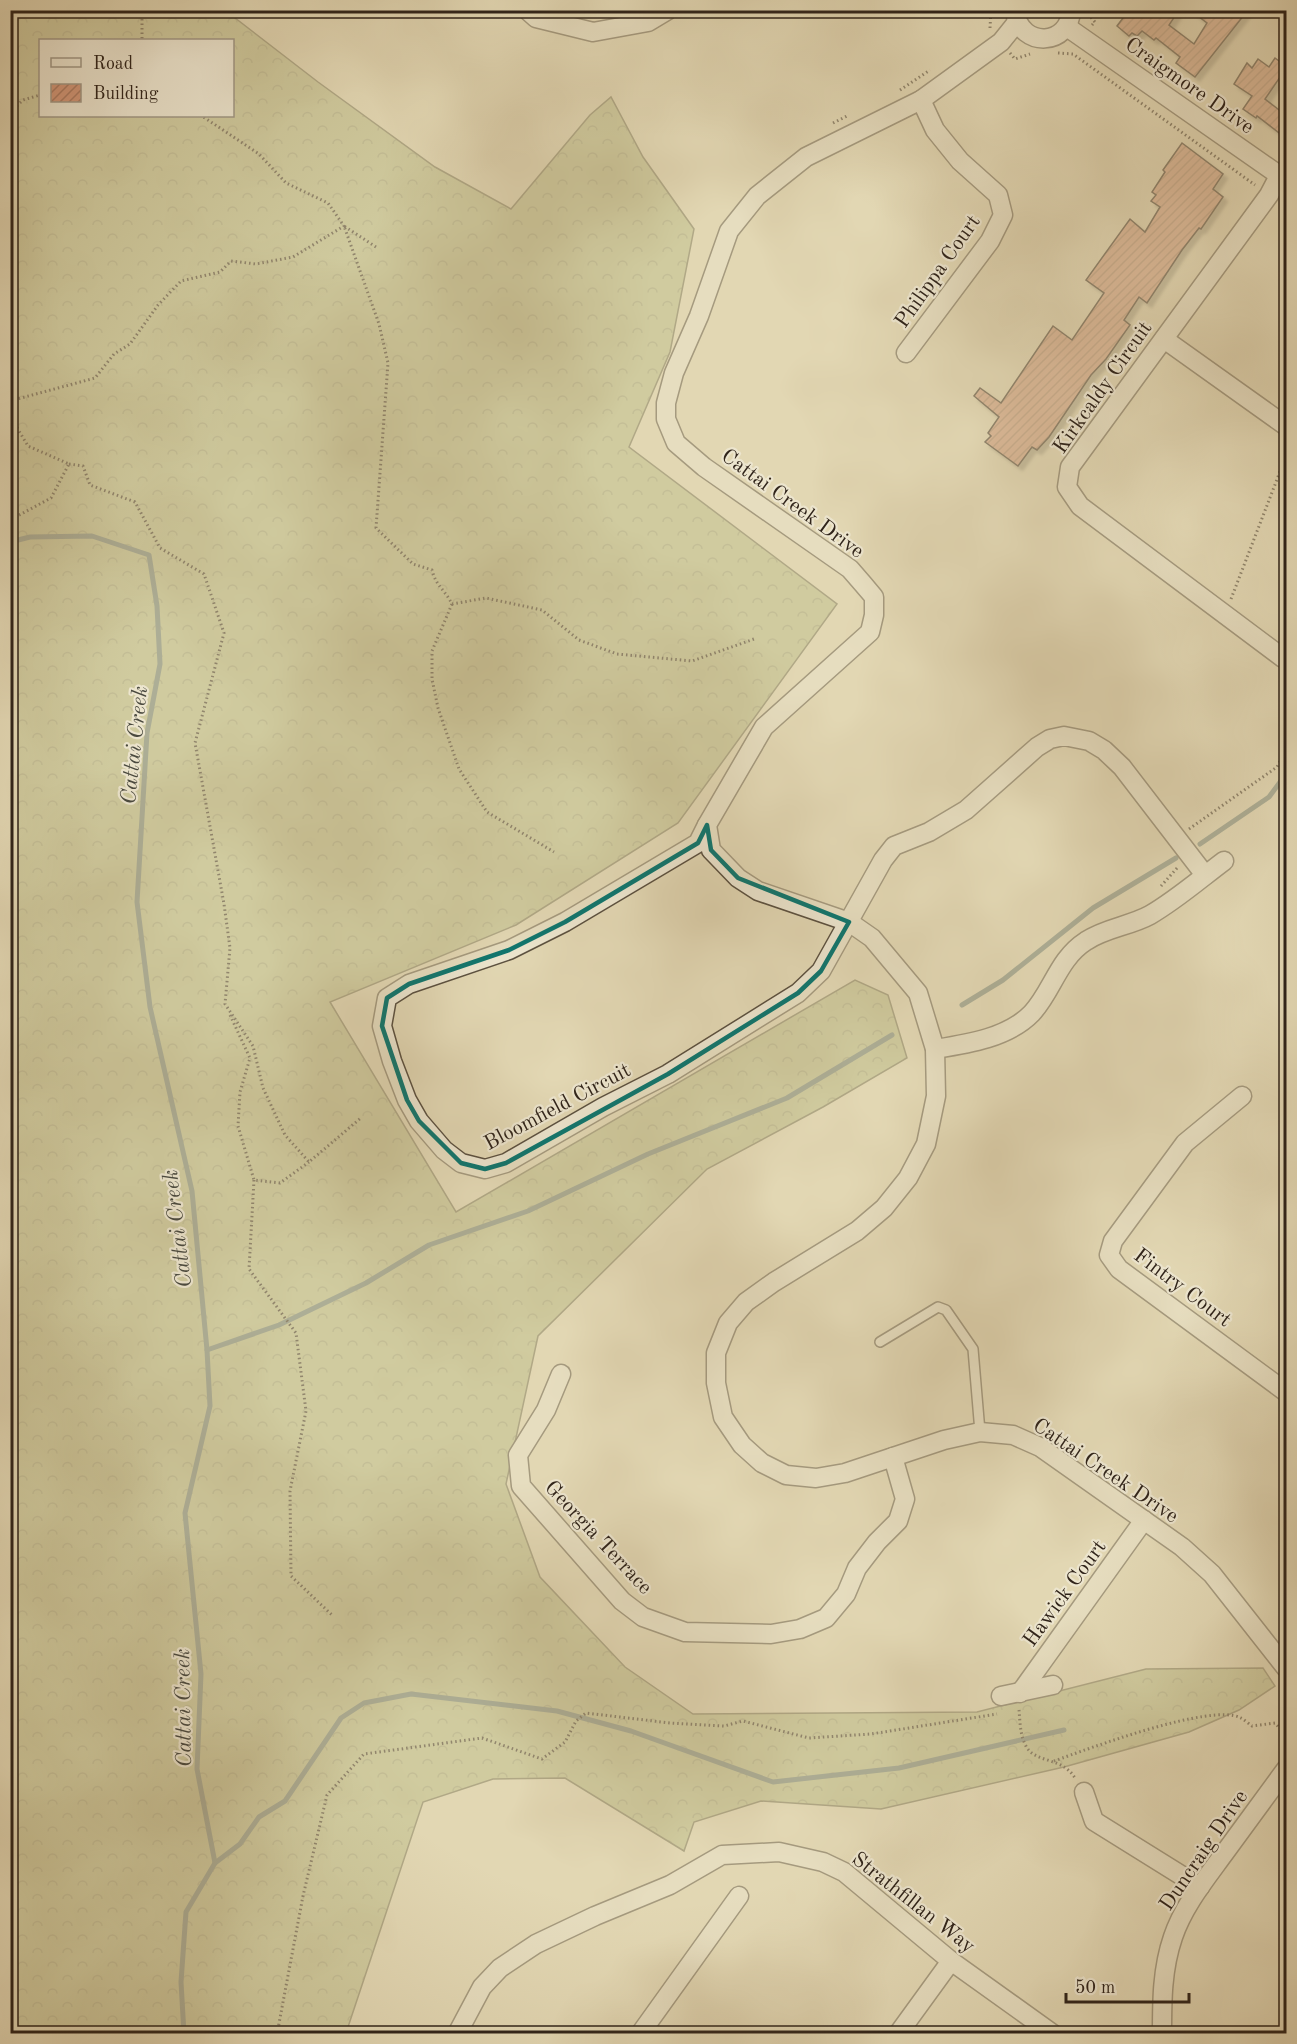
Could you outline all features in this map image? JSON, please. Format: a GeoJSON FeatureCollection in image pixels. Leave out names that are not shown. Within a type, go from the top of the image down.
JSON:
{"type":"FeatureCollection","features":[{"type":"Feature","properties":{"kind":"street"},"geometry":{"type":"LineString","coordinates":[[527,10],[536,18],[593,32],[648,22],[668,10]]}},
{"type":"Feature","properties":{"kind":"street"},"geometry":{"type":"LineString","coordinates":[[1016,16],[1023,30],[1039,39],[1057,36],[1069,19]]}},
{"type":"Feature","properties":{"kind":"street","name":"Cattai Creek Drive"},"geometry":{"type":"LineString","coordinates":[[1016,16],[921,100],[806,157],[757,196],[729,231],[699,315],[674,373],[666,403],[666,419],[676,443],[704,467],[850,569],[874,597],[874,615],[870,632],[764,728],[707,825],[711,850],[738,878],[758,891],[849,922],[872,938],[918,993],[935,1049],[936,1096],[934,1106],[926,1144],[908,1178],[884,1208],[857,1231],[746,1302],[728,1323],[716,1353],[716,1383],[723,1417],[742,1445],[762,1463],[786,1475],[816,1478],[845,1473],[944,1440],[980,1432],[1013,1435],[1040,1448],[1182,1547],[1212,1574],[1287,1668]]}},
{"type":"Feature","properties":{"kind":"street","name":"Craigmore Drive"},"geometry":{"type":"LineString","coordinates":[[1069,19],[1283,178]]}},
{"type":"Feature","properties":{"kind":"street","name":"Philippa Court"},"geometry":{"type":"LineString","coordinates":[[906,353],[990,242],[1003,214],[998,195],[960,161],[935,130],[921,100]]}},
{"type":"Feature","properties":{"kind":"street","name":"Kirkcaldy Circuit"},"geometry":{"type":"LineString","coordinates":[[1283,178],[1070,467],[1067,487],[1080,506],[1283,658],[1287,658]]}},
{"type":"Feature","properties":{"kind":"street"},"geometry":{"type":"LineString","coordinates":[[1164,339],[1287,426]]}},
{"type":"Feature","properties":{"kind":"street"},"geometry":{"type":"LineString","coordinates":[[849,922],[883,860],[894,846],[929,832],[966,810],[1024,758],[1050,739],[1064,736],[1089,741],[1104,750],[1122,766],[1205,875]]}},
{"type":"Feature","properties":{"kind":"street","name":"Bloomfield Circuit"},"geometry":{"type":"LineString","coordinates":[[707,825],[698,843],[565,922],[509,950],[409,984],[387,998],[382,1026],[392,1061],[418,1121],[444,1150],[461,1162],[485,1169],[506,1163],[603,1107],[668,1074],[798,993],[821,972],[849,922]]}},
{"type":"Feature","properties":{"kind":"street"},"geometry":{"type":"LineString","coordinates":[[935,1049],[969,1043],[1011,1029],[1032,1013],[1068,956],[1086,941],[1151,914],[1224,861]]}},
{"type":"Feature","properties":{"kind":"street","name":"Fintry Court"},"geometry":{"type":"LineString","coordinates":[[1242,1096],[1185,1143],[1113,1241],[1109,1255],[1119,1269],[1287,1392]]}},
{"type":"Feature","properties":{"kind":"street","name":"Georgia Terrace"},"geometry":{"type":"LineString","coordinates":[[561,1374],[546,1410],[518,1455],[521,1486],[622,1601],[643,1617],[685,1632],[771,1634],[800,1629],[826,1618],[846,1594],[856,1568],[898,1521],[905,1499],[893,1457]]}},
{"type":"Feature","properties":{"kind":"street","name":"Hawick Court"},"geometry":{"type":"LineString","coordinates":[[1023,1692],[1144,1520]]}},
{"type":"Feature","properties":{"kind":"street"},"geometry":{"type":"LineString","coordinates":[[999,1705],[1023,1692],[1053,1685]]}},
{"type":"Feature","properties":{"kind":"street","name":"Duncraig Drive"},"geometry":{"type":"LineString","coordinates":[[1162,2034],[1162,1989],[1173,1938],[1181,1917],[1200,1887],[1287,1769]]}},
{"type":"Feature","properties":{"kind":"street"},"geometry":{"type":"LineString","coordinates":[[1084,1792],[1094,1821],[1200,1887]]}},
{"type":"Feature","properties":{"kind":"street","name":"Strathfillan Way"},"geometry":{"type":"LineString","coordinates":[[457,2034],[482,1987],[500,1968],[536,1944],[595,1916],[670,1885],[722,1855],[779,1852],[823,1862],[844,1872],[951,1961],[1053,2034]]}},
{"type":"Feature","properties":{"kind":"street"},"geometry":{"type":"LineString","coordinates":[[640,2034],[738,1896]]}},
{"type":"Feature","properties":{"kind":"street","name":"Strathfillan Way"},"geometry":{"type":"LineString","coordinates":[[470,2034],[495,1989],[536,1944]]}},
{"type":"Feature","properties":{"kind":"street"},"geometry":{"type":"LineString","coordinates":[[898,2034],[951,1961]]}},
{"type":"Feature","properties":{"kind":"lane"},"geometry":{"type":"LineString","coordinates":[[880,1342],[938,1307],[946,1310],[973,1348],[980,1432]]}},
{"type":"Feature","properties":{"kind":"path"},"geometry":{"type":"LineString","coordinates":[[142,10],[142,39]]}},
{"type":"Feature","properties":{"kind":"path"},"geometry":{"type":"LineString","coordinates":[[991,10],[995,35],[1015,59],[1038,52]]}},
{"type":"Feature","properties":{"kind":"path"},"geometry":{"type":"LineString","coordinates":[[1050,53],[1073,54],[1269,195]]}},
{"type":"Feature","properties":{"kind":"path"},"geometry":{"type":"LineString","coordinates":[[898,91],[933,68]]}},
{"type":"Feature","properties":{"kind":"path"},"geometry":{"type":"LineString","coordinates":[[10,112],[22,100],[39,95]]}},
{"type":"Feature","properties":{"kind":"path"},"geometry":{"type":"LineString","coordinates":[[829,125],[852,114]]}},
{"type":"Feature","properties":{"kind":"path"},"geometry":{"type":"LineString","coordinates":[[204,117],[259,154],[286,183],[328,203],[344,226],[379,324],[388,363],[376,528],[413,564],[432,570],[434,581],[448,595],[452,604],[432,651],[432,679],[438,708],[459,769],[487,812],[554,852]]}},
{"type":"Feature","properties":{"kind":"path"},"geometry":{"type":"LineString","coordinates":[[344,226],[376,247]]}},
{"type":"Feature","properties":{"kind":"path"},"geometry":{"type":"LineString","coordinates":[[10,401],[95,378],[114,354],[130,344],[158,305],[181,281],[220,272],[231,261],[256,264],[293,257],[344,226]]}},
{"type":"Feature","properties":{"kind":"path"},"geometry":{"type":"LineString","coordinates":[[10,416],[28,446],[69,465],[83,466],[90,485],[135,502],[160,548],[204,574],[224,633],[195,743],[230,948],[225,1004],[250,1058],[240,1092],[238,1126],[254,1180],[249,1269],[296,1333],[306,1411],[290,1491],[291,1576],[332,1615]]}},
{"type":"Feature","properties":{"kind":"path"},"geometry":{"type":"LineString","coordinates":[[1225,615],[1287,456]]}},
{"type":"Feature","properties":{"kind":"path"},"geometry":{"type":"LineString","coordinates":[[10,520],[51,498],[69,465]]}},
{"type":"Feature","properties":{"kind":"path"},"geometry":{"type":"LineString","coordinates":[[452,604],[486,598],[542,610],[579,639],[616,654],[692,661],[754,639]]}},
{"type":"Feature","properties":{"kind":"path"},"geometry":{"type":"LineString","coordinates":[[1177,838],[1277,767],[1287,750]]}},
{"type":"Feature","properties":{"kind":"path"},"geometry":{"type":"LineString","coordinates":[[225,1004],[253,1046],[263,1088],[285,1135],[309,1162]]}},
{"type":"Feature","properties":{"kind":"path"},"geometry":{"type":"LineString","coordinates":[[254,1180],[280,1183],[309,1162],[362,1117]]}},
{"type":"Feature","properties":{"kind":"path"},"geometry":{"type":"LineString","coordinates":[[1023,1692],[1019,1710],[1025,1746],[1033,1756],[1054,1761],[1071,1771],[1084,1792]]}},
{"type":"Feature","properties":{"kind":"path"},"geometry":{"type":"LineString","coordinates":[[277,2034],[303,1896],[327,1795],[364,1754],[482,1738],[542,1759],[565,1742],[576,1720],[586,1713],[670,1723],[724,1726],[743,1720],[809,1738],[871,1734],[999,1705]]}},
{"type":"Feature","properties":{"kind":"path"},"geometry":{"type":"LineString","coordinates":[[1054,1761],[1139,1732],[1204,1715],[1240,1717],[1252,1726],[1275,1723],[1287,1735]]}},
{"type":"Feature","properties":{"kind":"highlighted area"},"geometry":{"type":"Polygon","coordinates":[[[707,825],[711,850],[738,878],[849,922],[821,971],[798,993],[668,1074],[506,1163],[485,1169],[461,1163],[419,1121],[407,1100],[382,1026],[387,998],[409,984],[509,950],[565,922],[698,843],[707,825]]]}},
{"type":"Feature","properties":{"kind":"green space"},"geometry":{"type":"Polygon","coordinates":[[[11,11],[226,11],[318,82],[435,167],[511,209],[590,115],[611,97],[643,157],[694,229],[670,352],[629,447],[837,604],[678,823],[516,925],[330,1002],[456,1212],[855,980],[888,995],[907,1058],[823,1107],[707,1169],[538,1336],[506,1484],[540,1577],[625,1667],[693,1714],[977,1712],[1146,1669],[1263,1668],[1275,1686],[1239,1710],[1189,1732],[1064,1767],[881,1809],[761,1801],[694,1822],[684,1851],[565,1778],[493,1779],[423,1802],[346,2033],[11,2034],[11,11]]]}},
{"type":"Feature","properties":{"kind":"building"},"geometry":{"type":"Polygon","coordinates":[[[1129,10],[1179,10],[1169,25],[1194,44],[1207,23],[1190,10],[1248,10],[1195,77],[1176,63],[1180,57],[1156,38],[1154,40],[1142,31],[1137,36],[1132,33],[1129,36],[1117,26],[1129,10]]]}},
{"type":"Feature","properties":{"kind":"building"},"geometry":{"type":"Polygon","coordinates":[[[1275,58],[1287,67],[1265,99],[1287,116],[1287,139],[1257,116],[1256,118],[1243,109],[1252,96],[1234,84],[1247,63],[1252,68],[1258,59],[1269,67],[1275,58]]]}},
{"type":"Feature","properties":{"kind":"building"},"geometry":{"type":"Polygon","coordinates":[[[1182,143],[1223,174],[1213,189],[1223,197],[1201,229],[1199,228],[1182,250],[1147,303],[1139,297],[1124,320],[1130,325],[1106,359],[1091,375],[1049,437],[1037,450],[1032,447],[1018,466],[985,442],[991,436],[988,433],[999,417],[974,396],[980,388],[1001,403],[1053,326],[1072,340],[1104,293],[1086,280],[1130,219],[1145,232],[1160,207],[1151,201],[1156,195],[1152,192],[1165,172],[1163,170],[1182,143]]]}},
{"type":"Feature","properties":{"kind":"waterway","name":"Cattai Creek"},"geometry":{"type":"LineString","coordinates":[[10,542],[30,537],[92,536],[149,555],[157,606],[160,664],[147,733],[137,902],[150,1007],[192,1191],[210,1406],[185,1513],[201,1674],[197,1769],[215,1863],[186,1912],[181,1982],[184,2034]]}},
{"type":"Feature","properties":{"kind":"waterway"},"geometry":{"type":"LineString","coordinates":[[1200,844],[1269,797],[1286,774]]}},
{"type":"Feature","properties":{"kind":"waterway"},"geometry":{"type":"LineString","coordinates":[[962,1005],[1003,980],[1093,908],[1176,858]]}},
{"type":"Feature","properties":{"kind":"waterway"},"geometry":{"type":"LineString","coordinates":[[207,1350],[279,1325],[366,1283],[429,1245],[528,1211],[648,1154],[787,1098],[892,1035]]}},
{"type":"Feature","properties":{"kind":"waterway"},"geometry":{"type":"LineString","coordinates":[[215,1863],[240,1844],[259,1817],[285,1801],[341,1718],[364,1703],[411,1694],[557,1711],[631,1731],[773,1782],[899,1768],[1064,1730]]}}]}
